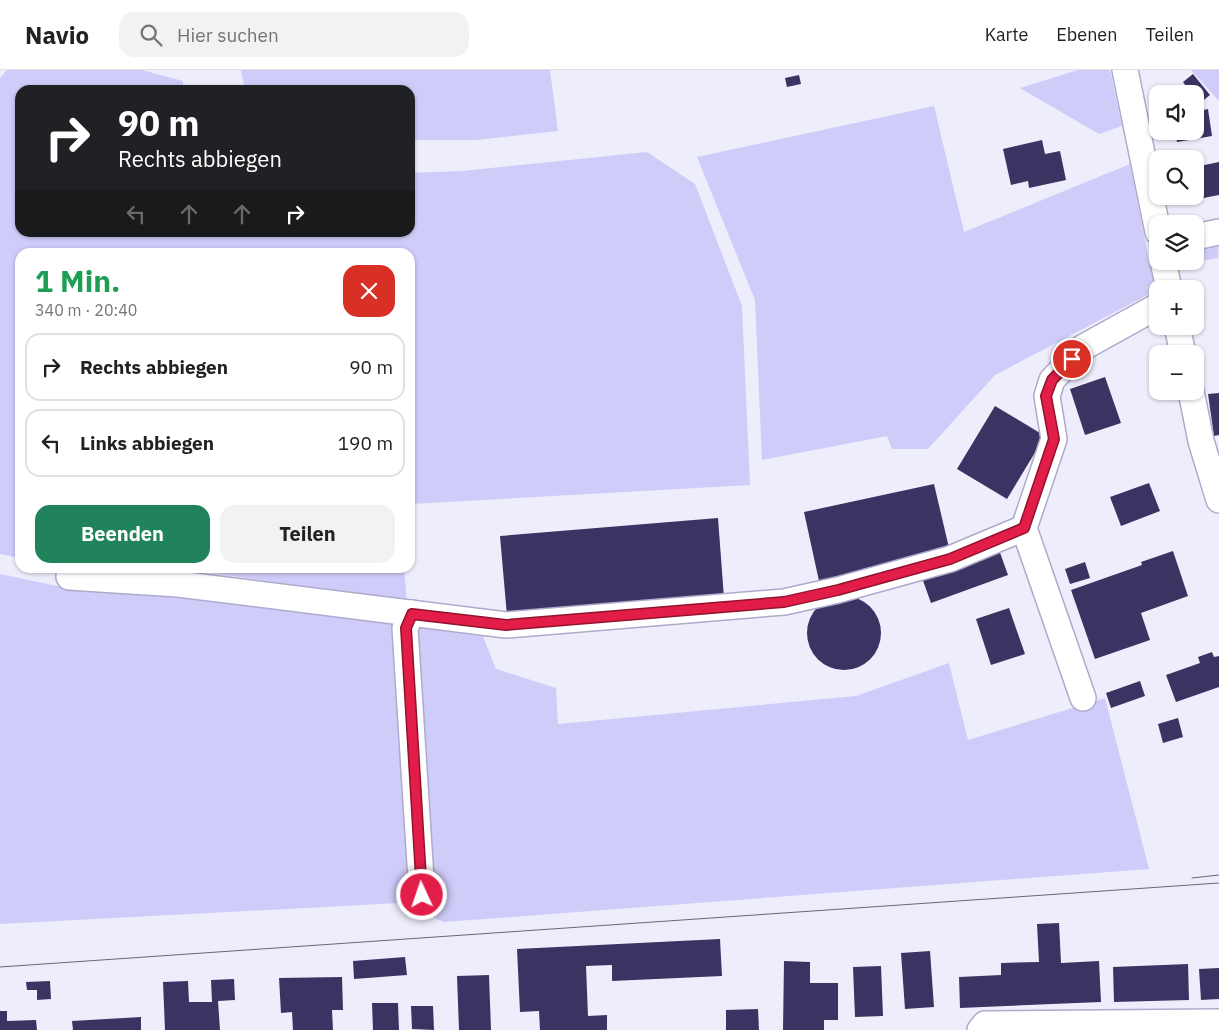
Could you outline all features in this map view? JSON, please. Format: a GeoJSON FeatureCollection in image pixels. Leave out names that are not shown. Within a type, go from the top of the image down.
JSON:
{"type":"FeatureCollection","features":[{"type":"Feature","properties":{"kind":"street"},"geometry":{"type":"LineString","coordinates":[[1125,70],[1155,215]]}},
{"type":"Feature","properties":{"kind":"street"},"geometry":{"type":"LineString","coordinates":[[1204,235],[1219,232]]}},
{"type":"Feature","properties":{"kind":"street"},"geometry":{"type":"LineString","coordinates":[[1083,698],[1024,528],[1054,439],[1046,396],[1052,380],[1082,348],[1149,311]]}},
{"type":"Feature","properties":{"kind":"street"},"geometry":{"type":"LineString","coordinates":[[1192,400],[1201,441],[1219,500]]}},
{"type":"Feature","properties":{"kind":"street"},"geometry":{"type":"LineString","coordinates":[[68,577],[178,584],[506,625],[784,602],[838,590],[950,559],[1024,528]]}},
{"type":"Feature","properties":{"kind":"street"},"geometry":{"type":"LineString","coordinates":[[412,614],[406,628],[422,895]]}},
{"type":"Feature","properties":{"kind":"street"},"geometry":{"type":"LineString","coordinates":[[980,1030],[985,1024],[1219,1022]]}},
{"type":"Feature","properties":{"kind":"shaded area"},"geometry":{"type":"Polygon","coordinates":[[[7,70],[142,70],[183,81],[183,85],[15,85],[15,237],[415,237],[415,173],[462,171],[647,152],[695,184],[742,306],[750,485],[415,504],[415,248],[15,248],[15,557],[0,554],[0,78],[7,70]]]}},
{"type":"Feature","properties":{"kind":"shaded area"},"geometry":{"type":"Polygon","coordinates":[[[241,70],[550,70],[558,131],[477,140],[415,140],[415,85],[244,85],[241,70]]]}},
{"type":"Feature","properties":{"kind":"shaded area"},"geometry":{"type":"Polygon","coordinates":[[[1078,70],[1110,70],[1122,126],[1099,134],[1020,88],[1078,70]]]}},
{"type":"Feature","properties":{"kind":"shaded area"},"geometry":{"type":"Polygon","coordinates":[[[1191,70],[1219,70],[1219,101],[1191,70]]]}},
{"type":"Feature","properties":{"kind":"shaded area"},"geometry":{"type":"Polygon","coordinates":[[[934,106],[964,232],[1130,164],[1149,261],[1149,270],[1151,270],[1153,280],[1149,280],[1149,294],[995,375],[928,449],[892,449],[887,436],[762,460],[755,300],[697,157],[934,106]]]}},
{"type":"Feature","properties":{"kind":"shaded area"},"geometry":{"type":"Polygon","coordinates":[[[1219,238],[1218,258],[1204,260],[1204,242],[1219,238]]]}},
{"type":"Feature","properties":{"kind":"shaded area"},"geometry":{"type":"Polygon","coordinates":[[[211,573],[404,573],[407,601],[211,573]]]}},
{"type":"Feature","properties":{"kind":"shaded area"},"geometry":{"type":"Polygon","coordinates":[[[0,574],[57,586],[185,594],[480,629],[496,669],[556,688],[558,724],[856,696],[949,663],[968,740],[1105,698],[1149,869],[444,922],[399,903],[0,924],[0,574]]]}},
{"type":"Feature","properties":{"kind":"building"},"geometry":{"type":"Polygon","coordinates":[[[1193,74],[1202,85],[1185,85],[1183,82],[1193,74]]]}},
{"type":"Feature","properties":{"kind":"building"},"geometry":{"type":"Polygon","coordinates":[[[799,75],[801,84],[787,87],[785,78],[799,75]]]}},
{"type":"Feature","properties":{"kind":"building"},"geometry":{"type":"Polygon","coordinates":[[[1204,88],[1210,95],[1204,100],[1204,88]]]}},
{"type":"Feature","properties":{"kind":"building"},"geometry":{"type":"Polygon","coordinates":[[[1208,109],[1212,136],[1204,137],[1204,110],[1208,109]]]}},
{"type":"Feature","properties":{"kind":"building"},"geometry":{"type":"Polygon","coordinates":[[[1042,140],[1045,154],[1060,151],[1066,180],[1029,188],[1028,181],[1011,185],[1003,149],[1042,140]]]}},
{"type":"Feature","properties":{"kind":"building"},"geometry":{"type":"Polygon","coordinates":[[[1219,162],[1219,195],[1204,198],[1204,165],[1219,162]]]}},
{"type":"Feature","properties":{"kind":"building"},"geometry":{"type":"Polygon","coordinates":[[[1105,377],[1121,423],[1085,435],[1070,389],[1105,377]]]}},
{"type":"Feature","properties":{"kind":"building"},"geometry":{"type":"Polygon","coordinates":[[[1219,393],[1219,435],[1214,436],[1208,394],[1219,393]]]}},
{"type":"Feature","properties":{"kind":"building"},"geometry":{"type":"Polygon","coordinates":[[[995,406],[1045,436],[1007,499],[957,469],[995,406]]]}},
{"type":"Feature","properties":{"kind":"building"},"geometry":{"type":"Polygon","coordinates":[[[1149,483],[1160,511],[1121,526],[1110,497],[1149,483]]]}},
{"type":"Feature","properties":{"kind":"building"},"geometry":{"type":"Polygon","coordinates":[[[934,484],[950,552],[819,581],[804,512],[934,484]]]}},
{"type":"Feature","properties":{"kind":"building"},"geometry":{"type":"Polygon","coordinates":[[[718,518],[724,598],[507,616],[500,536],[718,518]]]}},
{"type":"Feature","properties":{"kind":"building"},"geometry":{"type":"Polygon","coordinates":[[[998,547],[1008,575],[931,603],[921,575],[998,547]]]}},
{"type":"Feature","properties":{"kind":"building"},"geometry":{"type":"Polygon","coordinates":[[[1173,551],[1188,596],[1141,613],[1150,640],[1095,659],[1071,590],[1142,565],[1141,562],[1173,551]]]}},
{"type":"Feature","properties":{"kind":"building"},"geometry":{"type":"Polygon","coordinates":[[[1085,562],[1090,578],[1070,584],[1065,569],[1085,562]]]}},
{"type":"Feature","properties":{"kind":"building"},"geometry":{"type":"Polygon","coordinates":[[[837,596],[851,596],[865,602],[875,612],[881,626],[881,640],[875,654],[865,664],[851,670],[837,670],[823,664],[813,654],[807,640],[807,626],[813,612],[823,602],[837,596]]]}},
{"type":"Feature","properties":{"kind":"building"},"geometry":{"type":"Polygon","coordinates":[[[1009,608],[1025,654],[991,665],[976,619],[1009,608]]]}},
{"type":"Feature","properties":{"kind":"building"},"geometry":{"type":"Polygon","coordinates":[[[1212,652],[1214,657],[1219,656],[1219,687],[1176,702],[1166,675],[1200,663],[1198,657],[1212,652]]]}},
{"type":"Feature","properties":{"kind":"building"},"geometry":{"type":"Polygon","coordinates":[[[1140,681],[1145,696],[1111,708],[1106,693],[1140,681]]]}},
{"type":"Feature","properties":{"kind":"building"},"geometry":{"type":"Polygon","coordinates":[[[1178,718],[1183,737],[1163,743],[1158,724],[1178,718]]]}},
{"type":"Feature","properties":{"kind":"building"},"geometry":{"type":"Polygon","coordinates":[[[1059,923],[1061,963],[1099,961],[1101,1002],[960,1008],[959,977],[1001,975],[1001,963],[1039,962],[1037,924],[1059,923]]]}},
{"type":"Feature","properties":{"kind":"building"},"geometry":{"type":"Polygon","coordinates":[[[720,939],[722,976],[612,981],[612,965],[586,966],[588,1016],[607,1015],[607,1030],[540,1030],[539,1011],[520,1012],[517,949],[720,939]]]}},
{"type":"Feature","properties":{"kind":"building"},"geometry":{"type":"Polygon","coordinates":[[[930,951],[934,1007],[905,1009],[901,953],[930,951]]]}},
{"type":"Feature","properties":{"kind":"building"},"geometry":{"type":"Polygon","coordinates":[[[405,957],[407,975],[354,979],[353,961],[405,957]]]}},
{"type":"Feature","properties":{"kind":"building"},"geometry":{"type":"Polygon","coordinates":[[[784,961],[810,962],[810,983],[838,983],[838,1020],[824,1020],[824,1030],[783,1030],[784,961]]]}},
{"type":"Feature","properties":{"kind":"building"},"geometry":{"type":"Polygon","coordinates":[[[1188,964],[1189,1000],[1114,1002],[1113,967],[1188,964]]]}},
{"type":"Feature","properties":{"kind":"building"},"geometry":{"type":"Polygon","coordinates":[[[881,966],[883,1016],[855,1017],[853,967],[881,966]]]}},
{"type":"Feature","properties":{"kind":"building"},"geometry":{"type":"Polygon","coordinates":[[[1219,968],[1219,999],[1201,1000],[1199,969],[1219,968]]]}},
{"type":"Feature","properties":{"kind":"building"},"geometry":{"type":"Polygon","coordinates":[[[489,975],[491,1030],[459,1030],[457,976],[489,975]]]}},
{"type":"Feature","properties":{"kind":"building"},"geometry":{"type":"Polygon","coordinates":[[[342,977],[343,1010],[332,1010],[333,1030],[293,1030],[292,1012],[281,1013],[279,978],[342,977]]]}},
{"type":"Feature","properties":{"kind":"building"},"geometry":{"type":"Polygon","coordinates":[[[234,979],[235,1000],[218,1001],[220,1030],[165,1030],[163,982],[188,981],[189,1002],[212,1002],[211,980],[234,979]]]}},
{"type":"Feature","properties":{"kind":"building"},"geometry":{"type":"Polygon","coordinates":[[[50,981],[51,999],[37,1000],[37,990],[27,990],[26,982],[50,981]]]}},
{"type":"Feature","properties":{"kind":"building"},"geometry":{"type":"Polygon","coordinates":[[[372,1003],[398,1003],[399,1030],[373,1030],[372,1003]]]}},
{"type":"Feature","properties":{"kind":"building"},"geometry":{"type":"Polygon","coordinates":[[[411,1006],[433,1006],[434,1030],[412,1029],[411,1006]]]}},
{"type":"Feature","properties":{"kind":"building"},"geometry":{"type":"Polygon","coordinates":[[[758,1009],[759,1030],[726,1030],[726,1010],[758,1009]]]}},
{"type":"Feature","properties":{"kind":"building"},"geometry":{"type":"Polygon","coordinates":[[[0,1011],[7,1011],[7,1021],[36,1020],[37,1030],[0,1030],[0,1011]]]}},
{"type":"Feature","properties":{"kind":"building"},"geometry":{"type":"Polygon","coordinates":[[[141,1017],[141,1030],[73,1030],[72,1021],[141,1017]]]}},
{"type":"Feature","properties":{"kind":"tram line"},"geometry":{"type":"LineString","coordinates":[[1192,878],[1219,875]]}},
{"type":"Feature","properties":{"kind":"tram line"},"geometry":{"type":"LineString","coordinates":[[0,967],[1219,883]]}},
{"type":"Feature","properties":{"kind":"route"},"geometry":{"type":"LineString","coordinates":[[422,895],[406,628],[412,614],[506,625],[784,602],[838,590],[950,559],[1024,528],[1054,439],[1046,396],[1052,380],[1072,359]]}}]}
